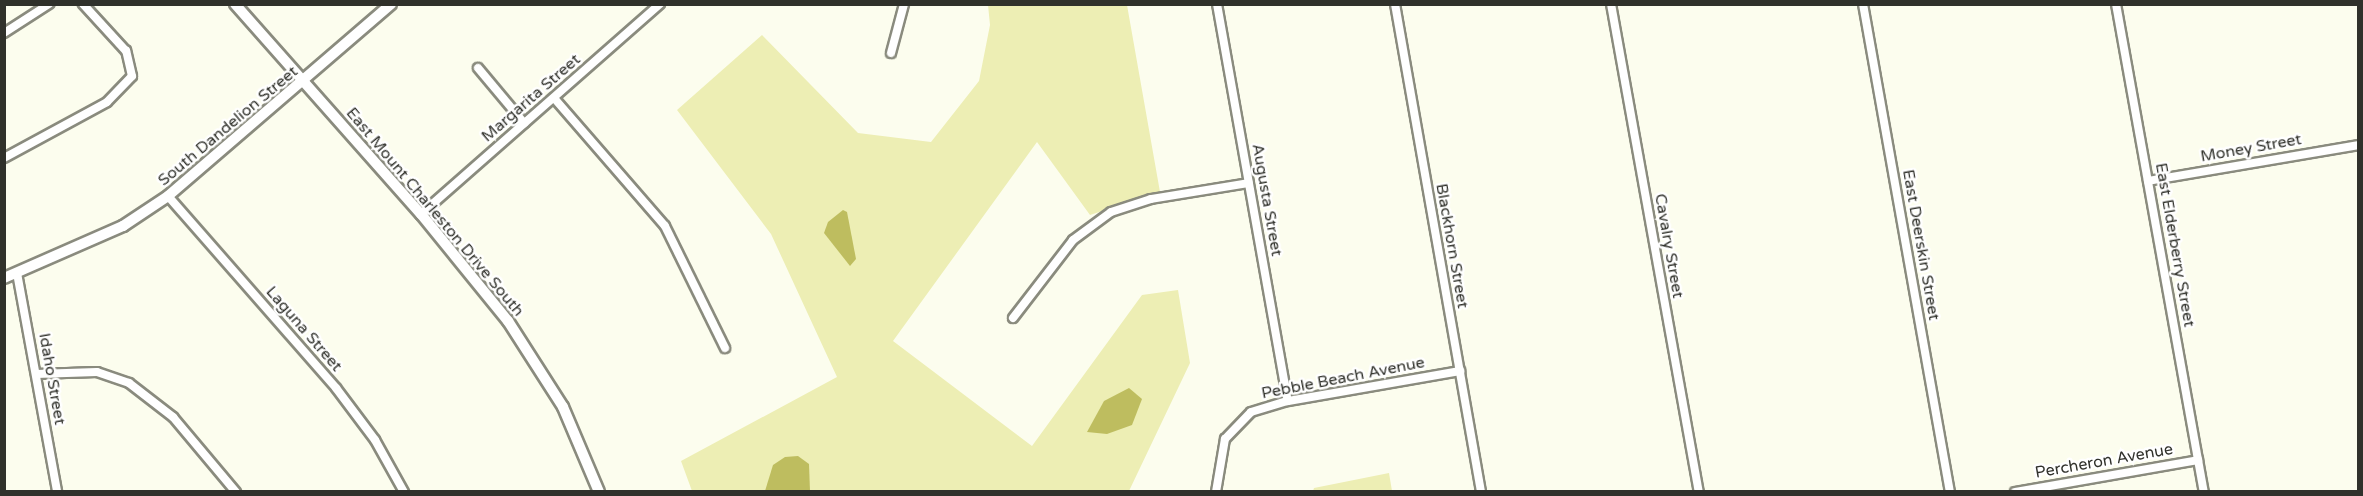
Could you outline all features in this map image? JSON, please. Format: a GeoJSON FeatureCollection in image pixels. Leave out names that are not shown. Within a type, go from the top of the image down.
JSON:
{"type":"FeatureCollection","features":[{"type":"Feature","properties":{"kind":"street"},"geometry":{"type":"LineString","coordinates":[[4,33],[49,4]]}},
{"type":"Feature","properties":{"kind":"street"},"geometry":{"type":"LineString","coordinates":[[4,158],[107,102],[127,85],[133,69],[126,51],[83,4]]}},
{"type":"Feature","properties":{"kind":"street","name":"East Mount Charleston Drive South"},"geometry":{"type":"LineString","coordinates":[[235,4],[303,84],[421,214],[541,369],[563,407],[599,492]]}},
{"type":"Feature","properties":{"kind":"street","name":"South Dandelion Street"},"geometry":{"type":"LineString","coordinates":[[4,278],[123,226],[168,196],[303,84],[391,4]]}},
{"type":"Feature","properties":{"kind":"street","name":"Margarita Street"},"geometry":{"type":"LineString","coordinates":[[421,214],[660,4]]}},
{"type":"Feature","properties":{"kind":"street"},"geometry":{"type":"LineString","coordinates":[[891,53],[904,4]]}},
{"type":"Feature","properties":{"kind":"street","name":"Augusta Street"},"geometry":{"type":"LineString","coordinates":[[1217,4],[1288,401]]}},
{"type":"Feature","properties":{"kind":"street","name":"Blackhorn Street"},"geometry":{"type":"LineString","coordinates":[[1395,4],[1481,492]]}},
{"type":"Feature","properties":{"kind":"street","name":"Cavalry Street"},"geometry":{"type":"LineString","coordinates":[[1611,4],[1699,492]]}},
{"type":"Feature","properties":{"kind":"street","name":"East Deerskin Street"},"geometry":{"type":"LineString","coordinates":[[1863,4],[1950,492]]}},
{"type":"Feature","properties":{"kind":"street","name":"East Elderberry Street"},"geometry":{"type":"LineString","coordinates":[[2116,4],[2204,492]]}},
{"type":"Feature","properties":{"kind":"street"},"geometry":{"type":"LineString","coordinates":[[478,68],[524,123]]}},
{"type":"Feature","properties":{"kind":"street"},"geometry":{"type":"LineString","coordinates":[[554,98],[664,226],[725,348]]}},
{"type":"Feature","properties":{"kind":"street","name":"Money Street"},"geometry":{"type":"LineString","coordinates":[[2148,181],[2358,145]]}},
{"type":"Feature","properties":{"kind":"street"},"geometry":{"type":"LineString","coordinates":[[1013,318],[1073,240],[1111,212],[1151,199],[1249,183]]}},
{"type":"Feature","properties":{"kind":"street","name":"Laguna Street"},"geometry":{"type":"LineString","coordinates":[[168,196],[343,397],[404,492]]}},
{"type":"Feature","properties":{"kind":"street","name":"Idaho Street"},"geometry":{"type":"LineString","coordinates":[[17,273],[57,492]]}},
{"type":"Feature","properties":{"kind":"street","name":"Pebble Beach Avenue"},"geometry":{"type":"LineString","coordinates":[[1216,492],[1230,430],[1251,412],[1288,401],[1460,370]]}},
{"type":"Feature","properties":{"kind":"street"},"geometry":{"type":"LineString","coordinates":[[36,375],[98,372],[129,383],[173,417],[236,492]]}},
{"type":"Feature","properties":{"kind":"street","name":"Percheron Avenue"},"geometry":{"type":"LineString","coordinates":[[2015,492],[2198,460]]}},
{"type":"Feature","properties":{"kind":"green space"},"geometry":{"type":"Polygon","coordinates":[[[988,5],[1127,5],[1160,192],[1090,215],[1037,142],[893,341],[1032,446],[1142,295],[1178,290],[1190,363],[1129,491],[692,491],[681,461],[837,377],[771,234],[677,110],[762,35],[858,133],[931,142],[979,81],[990,25],[988,5]]]}},
{"type":"Feature","properties":{"kind":"green space"},"geometry":{"type":"Polygon","coordinates":[[[1389,473],[1392,491],[1313,491],[1314,488],[1389,473]]]}},
{"type":"Feature","properties":{"kind":"shaded area"},"geometry":{"type":"Polygon","coordinates":[[[843,210],[847,212],[856,259],[850,266],[824,233],[828,222],[843,210]]]}},
{"type":"Feature","properties":{"kind":"shaded area"},"geometry":{"type":"Polygon","coordinates":[[[1129,388],[1142,399],[1132,425],[1107,434],[1087,432],[1104,401],[1129,388]]]}},
{"type":"Feature","properties":{"kind":"shaded area"},"geometry":{"type":"Polygon","coordinates":[[[798,456],[809,464],[810,491],[765,491],[773,465],[785,457],[798,456]]]}}]}
